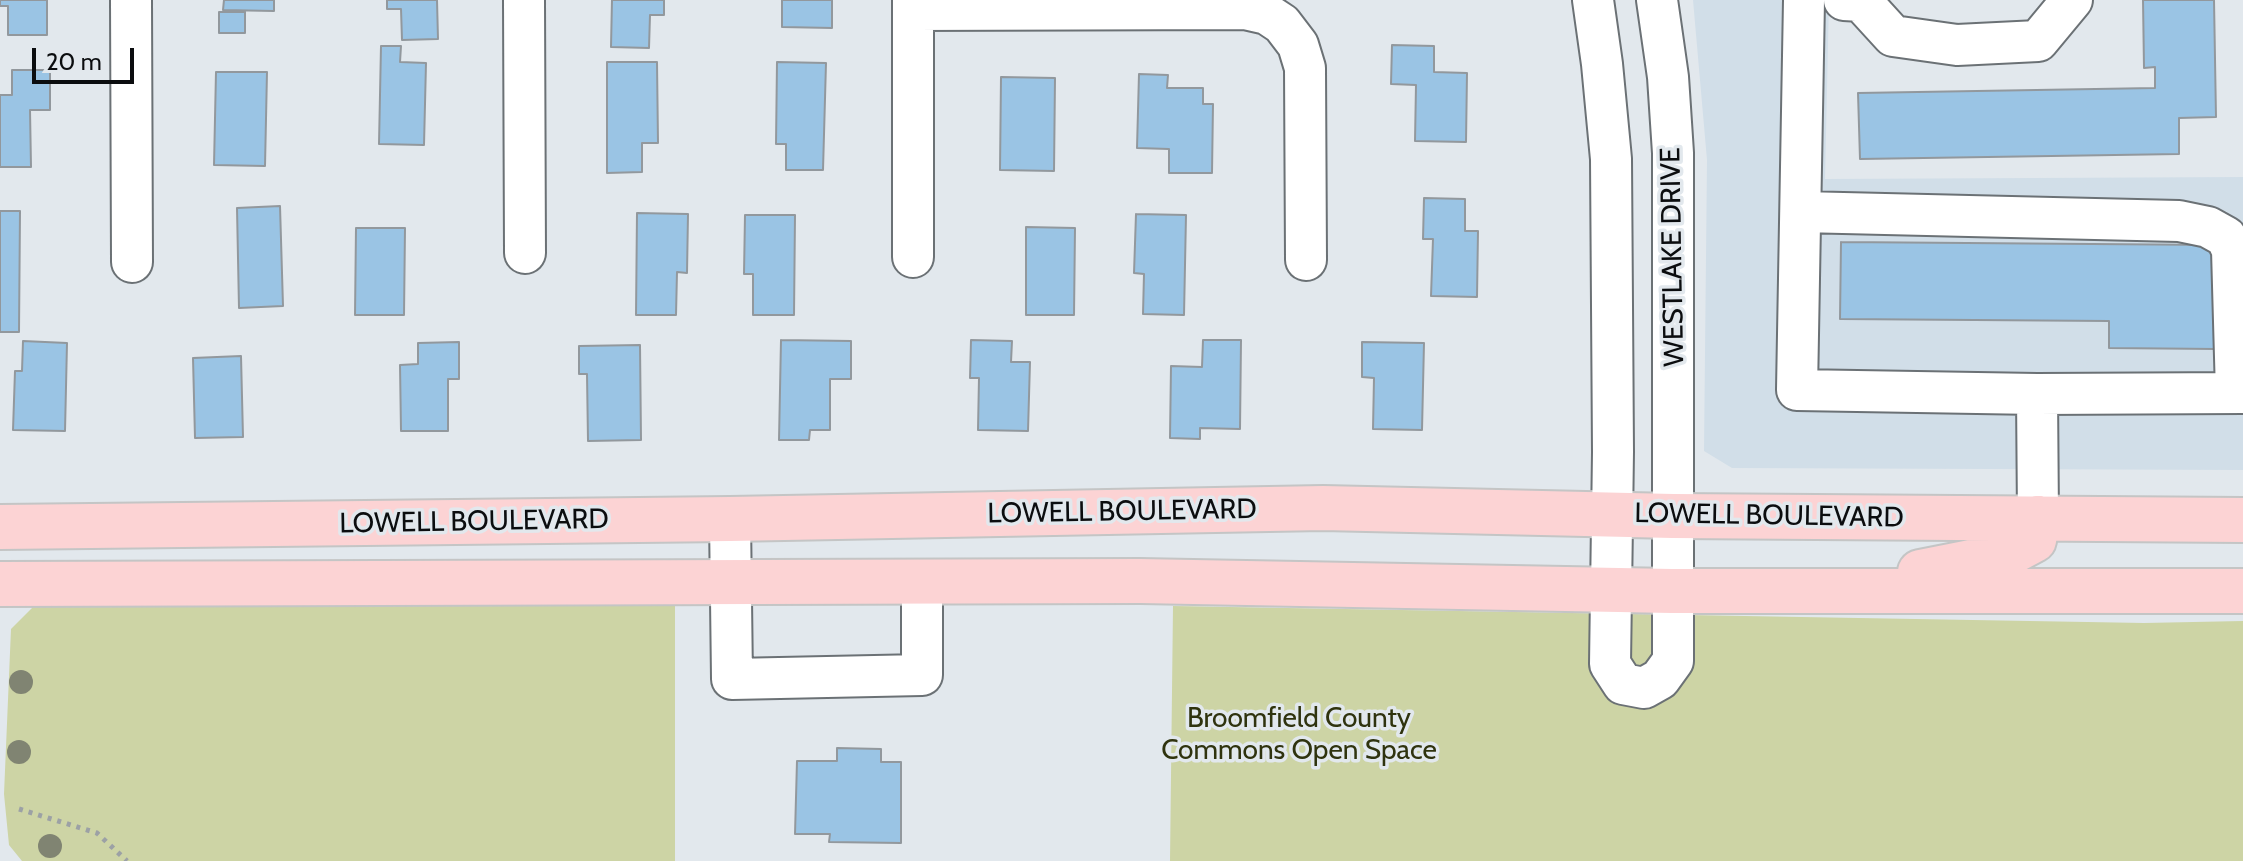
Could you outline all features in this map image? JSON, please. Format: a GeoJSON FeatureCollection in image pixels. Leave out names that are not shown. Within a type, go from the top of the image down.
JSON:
{"type":"FeatureCollection","features":[{"type":"Feature","properties":{"kind":"main road","name":"LOWELL BOULEVARD"},"geometry":{"type":"LineString","coordinates":[[0,527],[730,519],[1323,508],[1673,516],[2243,520]]}},
{"type":"Feature","properties":{"kind":"main road"},"geometry":{"type":"LineString","coordinates":[[1815,591],[2006,555],[2034,540],[2038,518]]}},
{"type":"Feature","properties":{"kind":"main road"},"geometry":{"type":"LineString","coordinates":[[0,550],[16,544],[164,541],[245,525]]}},
{"type":"Feature","properties":{"kind":"main road"},"geometry":{"type":"LineString","coordinates":[[0,584],[1140,581],[1672,591],[2243,591]]}},
{"type":"Feature","properties":{"kind":"street"},"geometry":{"type":"LineString","coordinates":[[131,0],[132,262]]}},
{"type":"Feature","properties":{"kind":"street"},"geometry":{"type":"LineString","coordinates":[[524,0],[525,253]]}},
{"type":"Feature","properties":{"kind":"street"},"geometry":{"type":"LineString","coordinates":[[1593,0],[1611,159],[1611,590]]}},
{"type":"Feature","properties":{"kind":"street"},"geometry":{"type":"LineString","coordinates":[[1801,212],[2179,221],[2208,227],[2226,237],[2232,250],[2240,393],[1797,390],[1804,0]]}},
{"type":"Feature","properties":{"kind":"street"},"geometry":{"type":"LineString","coordinates":[[1853,1],[1893,36],[1957,45],[2038,41],[2072,0]]}},
{"type":"Feature","properties":{"kind":"street","name":"WESTLAKE DRIVE"},"geometry":{"type":"LineString","coordinates":[[1611,590],[1610,664],[1623,684],[1644,688],[1660,679],[1673,661],[1673,153],[1664,1]]}},
{"type":"Feature","properties":{"kind":"street"},"geometry":{"type":"LineString","coordinates":[[913,257],[913,5],[1245,9],[1267,14],[1282,24],[1298,45],[1305,68],[1306,260]]}},
{"type":"Feature","properties":{"kind":"street"},"geometry":{"type":"LineString","coordinates":[[2037,394],[2038,518]]}},
{"type":"Feature","properties":{"kind":"street"},"geometry":{"type":"LineString","coordinates":[[730,519],[732,679],[922,675],[922,583]]}},
{"type":"Feature","properties":{"kind":"path"},"geometry":{"type":"LineString","coordinates":[[19,809],[97,833],[127,861]]}},
{"type":"Feature","properties":{"kind":"shaded area"},"geometry":{"type":"Polygon","coordinates":[[[1693,0],[1829,0],[1825,179],[2243,177],[2243,470],[1732,468],[1704,451],[1707,160],[1693,0]]]}},
{"type":"Feature","properties":{"kind":"green space"},"geometry":{"type":"Polygon","coordinates":[[[35,605],[675,605],[675,861],[22,861],[9,845],[4,794],[11,629],[35,605]]]}},
{"type":"Feature","properties":{"kind":"green space","name":"Broomfield County Commons Open Space"},"geometry":{"type":"Polygon","coordinates":[[[1173,606],[2144,623],[2243,621],[2243,861],[1170,861],[1173,606]]]}},
{"type":"Feature","properties":{"kind":"building"},"geometry":{"type":"Polygon","coordinates":[[[0,0],[47,0],[47,35],[8,35],[8,6],[0,6],[0,0]]]}},
{"type":"Feature","properties":{"kind":"building"},"geometry":{"type":"Polygon","coordinates":[[[224,0],[274,0],[274,11],[223,10],[224,0]]]}},
{"type":"Feature","properties":{"kind":"building"},"geometry":{"type":"Polygon","coordinates":[[[387,0],[437,0],[438,39],[402,40],[401,9],[387,9],[387,0]]]}},
{"type":"Feature","properties":{"kind":"building"},"geometry":{"type":"Polygon","coordinates":[[[612,0],[664,0],[664,15],[650,15],[649,48],[611,47],[612,0]]]}},
{"type":"Feature","properties":{"kind":"building"},"geometry":{"type":"Polygon","coordinates":[[[782,0],[832,0],[832,28],[782,27],[782,0]]]}},
{"type":"Feature","properties":{"kind":"building"},"geometry":{"type":"Polygon","coordinates":[[[2143,0],[2214,0],[2216,117],[2179,118],[2179,154],[1860,159],[1858,93],[2155,88],[2155,67],[2144,68],[2143,0]]]}},
{"type":"Feature","properties":{"kind":"building"},"geometry":{"type":"Polygon","coordinates":[[[219,12],[245,12],[245,33],[219,33],[219,12]]]}},
{"type":"Feature","properties":{"kind":"building"},"geometry":{"type":"Polygon","coordinates":[[[1392,45],[1434,46],[1434,72],[1467,73],[1466,142],[1415,141],[1416,85],[1391,84],[1392,45]]]}},
{"type":"Feature","properties":{"kind":"building"},"geometry":{"type":"Polygon","coordinates":[[[381,46],[401,46],[400,62],[426,63],[424,145],[379,144],[381,46]]]}},
{"type":"Feature","properties":{"kind":"building"},"geometry":{"type":"Polygon","coordinates":[[[607,62],[657,62],[658,143],[642,143],[642,172],[607,173],[607,62]]]}},
{"type":"Feature","properties":{"kind":"building"},"geometry":{"type":"Polygon","coordinates":[[[777,62],[826,63],[823,170],[786,170],[786,144],[776,144],[777,62]]]}},
{"type":"Feature","properties":{"kind":"building"},"geometry":{"type":"Polygon","coordinates":[[[12,70],[50,70],[50,110],[30,110],[31,167],[0,167],[0,95],[12,95],[12,70]]]}},
{"type":"Feature","properties":{"kind":"building"},"geometry":{"type":"Polygon","coordinates":[[[216,72],[267,72],[265,166],[214,165],[216,72]]]}},
{"type":"Feature","properties":{"kind":"building"},"geometry":{"type":"Polygon","coordinates":[[[1139,74],[1168,75],[1167,88],[1203,88],[1203,104],[1213,104],[1212,173],[1169,173],[1169,149],[1137,148],[1139,74]]]}},
{"type":"Feature","properties":{"kind":"building"},"geometry":{"type":"Polygon","coordinates":[[[1001,77],[1055,78],[1054,171],[1000,170],[1001,77]]]}},
{"type":"Feature","properties":{"kind":"building"},"geometry":{"type":"Polygon","coordinates":[[[1424,198],[1465,199],[1465,231],[1478,231],[1477,297],[1431,296],[1433,239],[1423,239],[1424,198]]]}},
{"type":"Feature","properties":{"kind":"building"},"geometry":{"type":"Polygon","coordinates":[[[280,206],[283,306],[239,308],[237,208],[280,206]]]}},
{"type":"Feature","properties":{"kind":"building"},"geometry":{"type":"Polygon","coordinates":[[[0,211],[20,211],[19,332],[0,332],[0,211]]]}},
{"type":"Feature","properties":{"kind":"building"},"geometry":{"type":"Polygon","coordinates":[[[637,213],[688,214],[687,273],[677,272],[676,315],[636,315],[637,213]]]}},
{"type":"Feature","properties":{"kind":"building"},"geometry":{"type":"Polygon","coordinates":[[[1136,214],[1186,215],[1184,315],[1143,314],[1144,274],[1134,273],[1136,214]]]}},
{"type":"Feature","properties":{"kind":"building"},"geometry":{"type":"Polygon","coordinates":[[[745,215],[795,215],[794,315],[753,315],[753,274],[744,274],[745,215]]]}},
{"type":"Feature","properties":{"kind":"building"},"geometry":{"type":"Polygon","coordinates":[[[1026,227],[1075,228],[1074,315],[1026,315],[1026,227]]]}},
{"type":"Feature","properties":{"kind":"building"},"geometry":{"type":"Polygon","coordinates":[[[356,228],[405,228],[404,315],[355,315],[356,228]]]}},
{"type":"Feature","properties":{"kind":"building"},"geometry":{"type":"Polygon","coordinates":[[[1841,242],[2217,245],[2216,349],[2109,348],[2109,321],[1840,319],[1841,242]]]}},
{"type":"Feature","properties":{"kind":"building"},"geometry":{"type":"Polygon","coordinates":[[[781,340],[851,341],[851,379],[830,379],[830,430],[810,430],[809,440],[779,440],[781,340]]]}},
{"type":"Feature","properties":{"kind":"building"},"geometry":{"type":"Polygon","coordinates":[[[971,340],[1012,341],[1011,362],[1030,362],[1028,431],[978,430],[979,378],[970,378],[971,340]]]}},
{"type":"Feature","properties":{"kind":"building"},"geometry":{"type":"Polygon","coordinates":[[[1203,340],[1241,340],[1240,429],[1200,428],[1200,439],[1170,438],[1171,366],[1202,367],[1203,340]]]}},
{"type":"Feature","properties":{"kind":"building"},"geometry":{"type":"Polygon","coordinates":[[[23,341],[67,343],[65,431],[13,430],[15,371],[22,371],[23,341]]]}},
{"type":"Feature","properties":{"kind":"building"},"geometry":{"type":"Polygon","coordinates":[[[459,342],[459,379],[448,379],[448,431],[401,431],[400,365],[418,364],[418,343],[459,342]]]}},
{"type":"Feature","properties":{"kind":"building"},"geometry":{"type":"Polygon","coordinates":[[[1362,342],[1424,343],[1422,430],[1373,429],[1374,378],[1362,377],[1362,342]]]}},
{"type":"Feature","properties":{"kind":"building"},"geometry":{"type":"Polygon","coordinates":[[[640,345],[641,440],[588,441],[587,374],[579,374],[579,346],[640,345]]]}},
{"type":"Feature","properties":{"kind":"building"},"geometry":{"type":"Polygon","coordinates":[[[241,356],[243,437],[195,438],[193,358],[241,356]]]}},
{"type":"Feature","properties":{"kind":"building"},"geometry":{"type":"Polygon","coordinates":[[[837,748],[881,749],[881,762],[901,762],[901,843],[829,842],[830,834],[795,834],[797,761],[837,761],[837,748]]]}}]}
